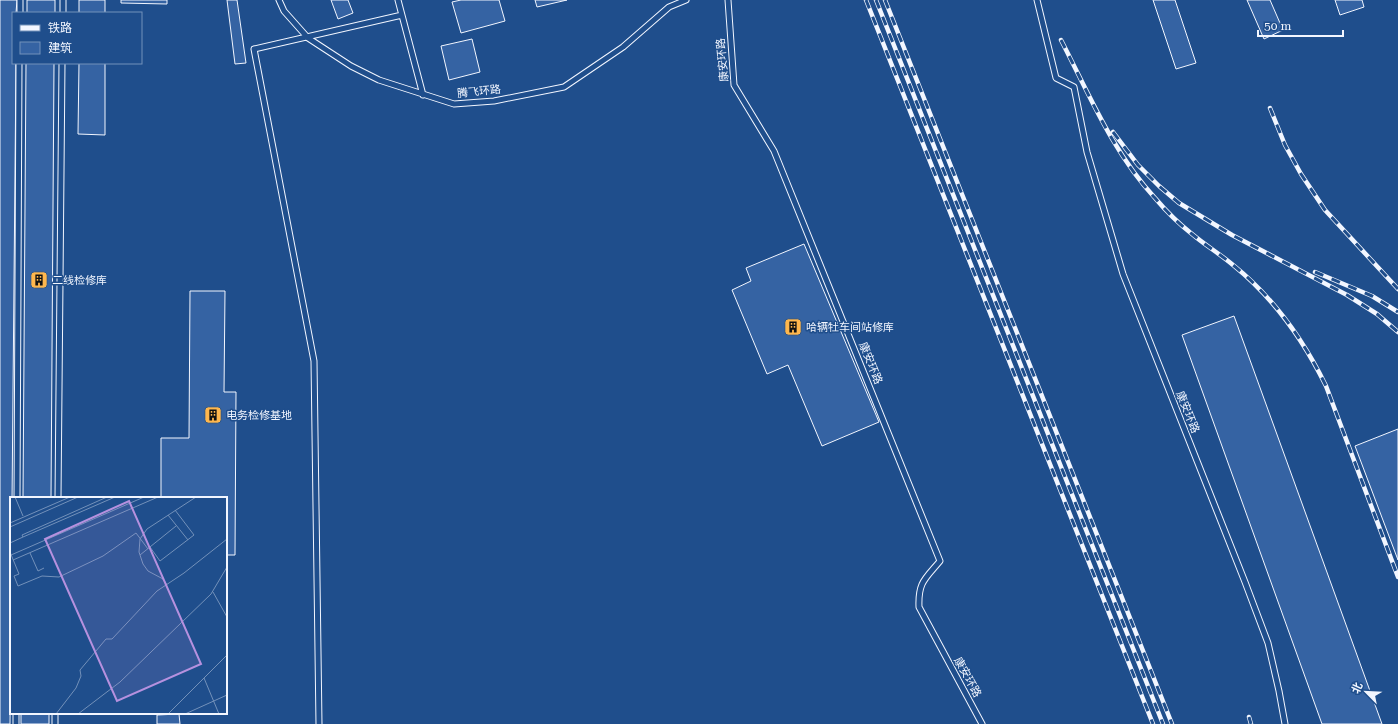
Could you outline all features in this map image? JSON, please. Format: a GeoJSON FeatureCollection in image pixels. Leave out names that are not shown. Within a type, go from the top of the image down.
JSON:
{"type":"FeatureCollection","features":[{"type":"Feature","properties":{"kind":"lane"},"geometry":{"type":"LineString","coordinates":[[20,0],[20,12]]}},
{"type":"Feature","properties":{"kind":"lane"},"geometry":{"type":"LineString","coordinates":[[63,0],[63,12]]}},
{"type":"Feature","properties":{"kind":"lane","name":"腾飞环路"},"geometry":{"type":"LineString","coordinates":[[279,0],[284,11],[308,38],[351,66],[379,80],[454,104],[494,101],[564,87],[624,47],[669,6],[686,0]]}},
{"type":"Feature","properties":{"kind":"lane"},"geometry":{"type":"LineString","coordinates":[[398,0],[422,95]]}},
{"type":"Feature","properties":{"kind":"lane","name":"康安环路"},"geometry":{"type":"LineString","coordinates":[[728,0],[734,85],[774,151],[940,561],[921,583],[918,596],[919,607],[982,724]]}},
{"type":"Feature","properties":{"kind":"lane","name":"康安环路"},"geometry":{"type":"LineString","coordinates":[[1037,0],[1056,78],[1074,87],[1087,152],[1123,274],[1268,643],[1285,724]]}},
{"type":"Feature","properties":{"kind":"lane"},"geometry":{"type":"LineString","coordinates":[[319,724],[314,360],[254,49],[308,38],[402,15]]}},
{"type":"Feature","properties":{"kind":"lane"},"geometry":{"type":"LineString","coordinates":[[17,497],[19,64]]}},
{"type":"Feature","properties":{"kind":"lane"},"geometry":{"type":"LineString","coordinates":[[58,497],[62,64]]}},
{"type":"Feature","properties":{"kind":"building"},"geometry":{"type":"Polygon","coordinates":[[[0,0],[17,0],[16,12],[12,12],[12,64],[16,64],[12,497],[10,497],[10,724],[0,724],[0,0]]]}},
{"type":"Feature","properties":{"kind":"building"},"geometry":{"type":"Polygon","coordinates":[[[27,0],[55,0],[55,12],[27,12],[27,0]]]}},
{"type":"Feature","properties":{"kind":"building"},"geometry":{"type":"Polygon","coordinates":[[[79,0],[105,0],[105,12],[79,12],[79,0]]]}},
{"type":"Feature","properties":{"kind":"building"},"geometry":{"type":"Polygon","coordinates":[[[121,0],[167,0],[167,4],[121,3],[121,0]]]}},
{"type":"Feature","properties":{"kind":"building"},"geometry":{"type":"Polygon","coordinates":[[[227,0],[237,0],[246,63],[235,64],[227,0]]]}},
{"type":"Feature","properties":{"kind":"building"},"geometry":{"type":"Polygon","coordinates":[[[331,0],[348,0],[353,13],[338,19],[331,0]]]}},
{"type":"Feature","properties":{"kind":"building"},"geometry":{"type":"Polygon","coordinates":[[[461,0],[499,0],[505,21],[461,33],[452,2],[461,0]]]}},
{"type":"Feature","properties":{"kind":"building"},"geometry":{"type":"Polygon","coordinates":[[[535,0],[567,0],[537,7],[535,0]]]}},
{"type":"Feature","properties":{"kind":"building"},"geometry":{"type":"Polygon","coordinates":[[[1153,0],[1175,0],[1196,63],[1176,69],[1153,0]]]}},
{"type":"Feature","properties":{"kind":"building"},"geometry":{"type":"Polygon","coordinates":[[[1247,0],[1270,0],[1283,30],[1264,39],[1247,0]]]}},
{"type":"Feature","properties":{"kind":"building"},"geometry":{"type":"Polygon","coordinates":[[[1335,0],[1362,0],[1364,7],[1340,15],[1335,0]]]}},
{"type":"Feature","properties":{"kind":"building"},"geometry":{"type":"Polygon","coordinates":[[[472,39],[480,72],[449,80],[441,46],[472,39]]]}},
{"type":"Feature","properties":{"kind":"building","name":"二线检修库"},"geometry":{"type":"Polygon","coordinates":[[[26,64],[54,64],[51,497],[23,497],[26,64]]]}},
{"type":"Feature","properties":{"kind":"building"},"geometry":{"type":"Polygon","coordinates":[[[79,64],[105,64],[105,135],[78,134],[79,64]]]}},
{"type":"Feature","properties":{"kind":"building","name":"哈辆牡车间站修库"},"geometry":{"type":"Polygon","coordinates":[[[804,244],[879,422],[822,446],[788,365],[767,374],[732,290],[751,281],[746,268],[804,244]]]}},
{"type":"Feature","properties":{"kind":"building","name":"电务检修基地"},"geometry":{"type":"Polygon","coordinates":[[[190,291],[225,291],[224,392],[236,392],[235,555],[227,555],[227,497],[161,497],[161,438],[189,438],[190,291]]]}},
{"type":"Feature","properties":{"kind":"building"},"geometry":{"type":"Polygon","coordinates":[[[1234,316],[1382,724],[1322,724],[1182,335],[1234,316]]]}},
{"type":"Feature","properties":{"kind":"building"},"geometry":{"type":"Polygon","coordinates":[[[1398,429],[1398,560],[1355,446],[1398,429]]]}},
{"type":"Feature","properties":{"kind":"building"},"geometry":{"type":"Polygon","coordinates":[[[21,714],[49,714],[49,724],[21,724],[21,714]]]}},
{"type":"Feature","properties":{"kind":"building"},"geometry":{"type":"Polygon","coordinates":[[[179,714],[180,724],[157,724],[157,715],[179,714]]]}},
{"type":"Feature","properties":{"kind":"railway"},"geometry":{"type":"LineString","coordinates":[[866,0],[1153,724]]}},
{"type":"Feature","properties":{"kind":"railway"},"geometry":{"type":"LineString","coordinates":[[876,0],[1163,724]]}},
{"type":"Feature","properties":{"kind":"railway"},"geometry":{"type":"LineString","coordinates":[[885,0],[1172,724]]}},
{"type":"Feature","properties":{"kind":"railway"},"geometry":{"type":"LineString","coordinates":[[1061,40],[1114,142],[1140,181],[1163,208],[1177,221],[1233,265],[1262,291],[1286,320],[1308,352],[1326,386],[1398,577]]}},
{"type":"Feature","properties":{"kind":"railway"},"geometry":{"type":"LineString","coordinates":[[1270,108],[1285,145],[1301,174],[1325,210],[1398,289]]}},
{"type":"Feature","properties":{"kind":"railway"},"geometry":{"type":"LineString","coordinates":[[1113,132],[1138,165],[1179,203],[1232,235],[1347,295],[1377,314],[1398,332]]}},
{"type":"Feature","properties":{"kind":"railway"},"geometry":{"type":"LineString","coordinates":[[1315,272],[1372,296],[1398,312]]}},
{"type":"Feature","properties":{"kind":"railway"},"geometry":{"type":"LineString","coordinates":[[1249,717],[1251,724]]}},
{"type":"Feature","properties":{"kind":"place","name":"二线检修库"},"geometry":{"type":"Point","coordinates":[39,280]}},
{"type":"Feature","properties":{"kind":"place","name":"哈辆牡车间站修库"},"geometry":{"type":"Point","coordinates":[793,327]}},
{"type":"Feature","properties":{"kind":"place","name":"电务检修基地"},"geometry":{"type":"Point","coordinates":[213,415]}}]}
